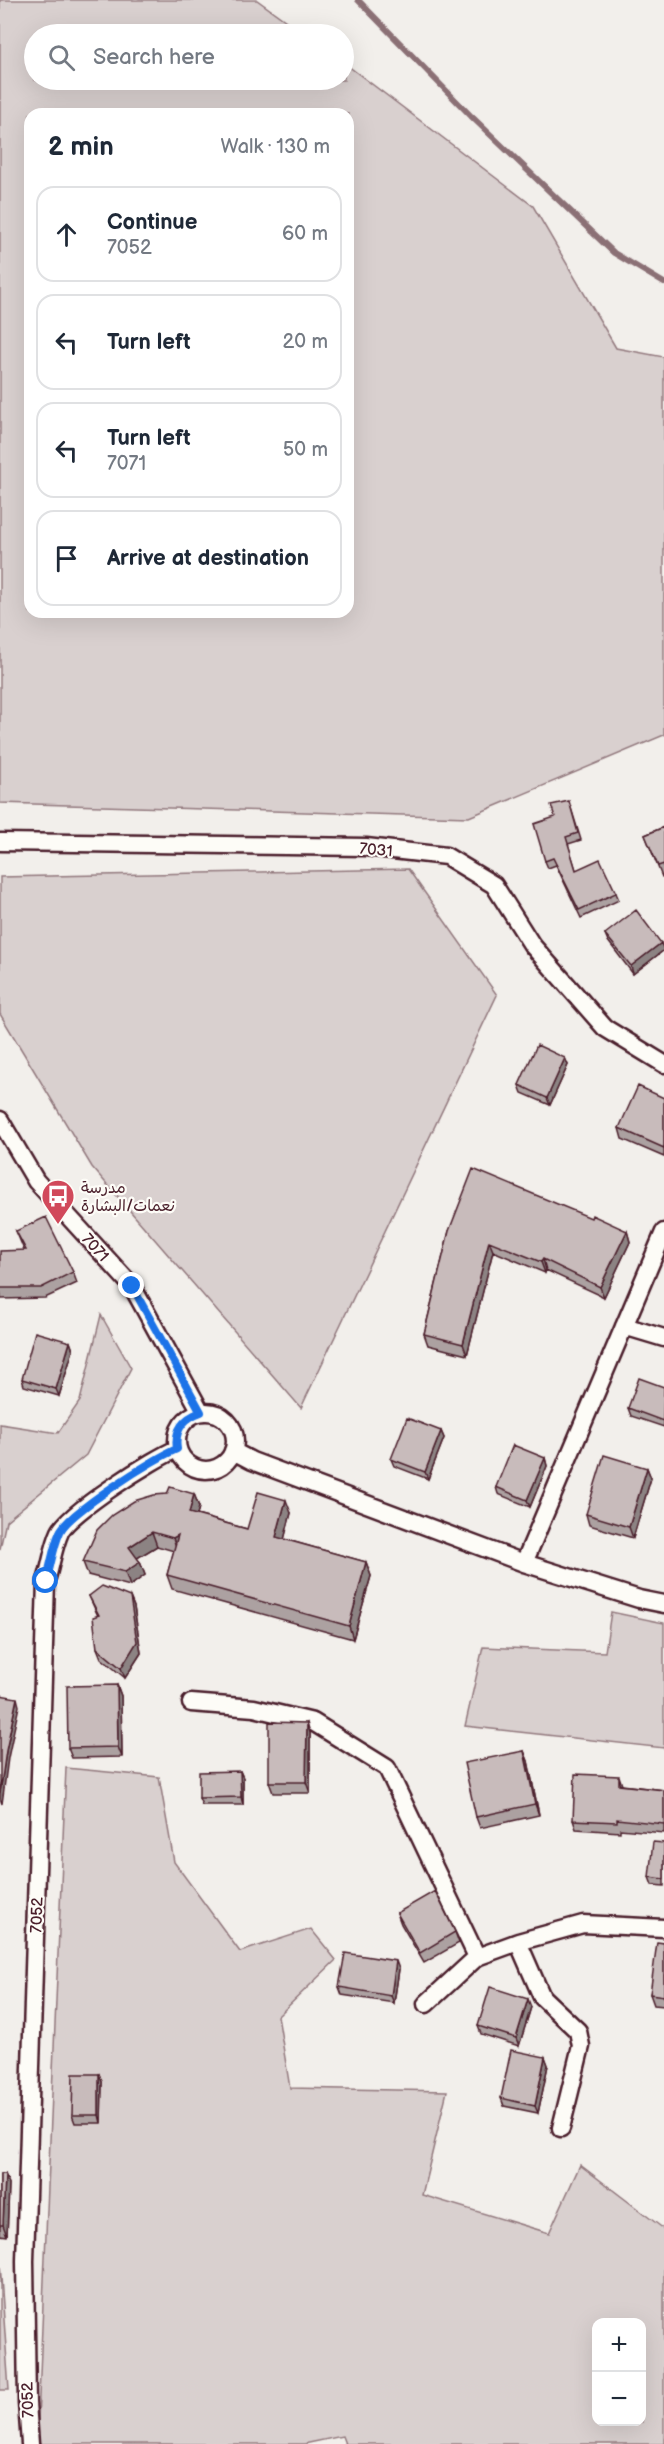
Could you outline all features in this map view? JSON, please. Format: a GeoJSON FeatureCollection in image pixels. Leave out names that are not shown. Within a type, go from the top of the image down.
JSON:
{"type":"FeatureCollection","features":[{"type":"Feature","properties":{"kind":"street","name":"7031"},"geometry":{"type":"LineString","coordinates":[[0,842],[366,847],[446,856],[494,885],[532,945],[605,1028],[664,1064]]}},
{"type":"Feature","properties":{"kind":"street","name":"7071"},"geometry":{"type":"LineString","coordinates":[[0,1120],[36,1181],[132,1286],[201,1412]]}},
{"type":"Feature","properties":{"kind":"street"},"geometry":{"type":"LineString","coordinates":[[524,1563],[664,1232]]}},
{"type":"Feature","properties":{"kind":"street"},"geometry":{"type":"LineString","coordinates":[[624,1326],[664,1338]]}},
{"type":"Feature","properties":{"kind":"street"},"geometry":{"type":"LineString","coordinates":[[201,1412],[220,1415],[233,1429],[235,1441],[234,1451],[222,1466],[205,1471],[188,1465],[181,1458],[177,1449],[177,1433],[182,1424],[191,1416],[201,1412]]}},
{"type":"Feature","properties":{"kind":"street","name":"7052"},"geometry":{"type":"LineString","coordinates":[[30,2444],[27,2403],[25,2261],[46,1581],[60,1530],[98,1498],[160,1455],[177,1449]]}},
{"type":"Feature","properties":{"kind":"street"},"geometry":{"type":"LineString","coordinates":[[234,1451],[252,1461],[524,1563],[639,1599],[664,1604]]}},
{"type":"Feature","properties":{"kind":"street"},"geometry":{"type":"LineString","coordinates":[[191,1703],[254,1708],[313,1722],[387,1768],[477,1957]]}},
{"type":"Feature","properties":{"kind":"street"},"geometry":{"type":"LineString","coordinates":[[426,2004],[477,1957],[518,1942],[583,1923],[664,1928]]}},
{"type":"Feature","properties":{"kind":"street"},"geometry":{"type":"LineString","coordinates":[[518,1942],[542,1997],[579,2031],[581,2046],[561,2128]]}},
{"type":"Feature","properties":{"kind":"shaded area"},"geometry":{"type":"Polygon","coordinates":[[[0,0],[257,0],[290,24],[24,24],[24,90],[354,90],[354,71],[533,206],[616,348],[664,357],[664,735],[469,817],[0,803],[0,0]]]}},
{"type":"Feature","properties":{"kind":"shaded area"},"geometry":{"type":"Polygon","coordinates":[[[408,869],[497,995],[301,1408],[92,1167],[0,1014],[0,877],[408,869]]]}},
{"type":"Feature","properties":{"kind":"shaded area"},"geometry":{"type":"Polygon","coordinates":[[[101,1315],[131,1368],[86,1455],[6,1521],[0,1549],[0,1424],[58,1433],[80,1401],[101,1315]]]}},
{"type":"Feature","properties":{"kind":"shaded area"},"geometry":{"type":"Polygon","coordinates":[[[611,1612],[664,1623],[664,1748],[465,1726],[483,1647],[605,1652],[611,1612]]]}},
{"type":"Feature","properties":{"kind":"shaded area"},"geometry":{"type":"Polygon","coordinates":[[[66,1768],[159,1777],[174,1862],[240,1952],[311,1929],[336,1960],[278,2016],[290,2088],[447,2091],[422,2195],[549,2233],[580,2165],[664,2229],[664,2444],[345,2444],[342,2436],[304,2444],[37,2444],[66,1768]]]}},
{"type":"Feature","properties":{"kind":"shaded area"},"geometry":{"type":"Polygon","coordinates":[[[0,2263],[9,2390],[0,2390],[0,2263]]]}},
{"type":"Feature","properties":{"kind":"building"},"geometry":{"type":"Polygon","coordinates":[[[569,801],[578,833],[566,837],[576,870],[600,859],[616,893],[579,910],[553,858],[545,861],[534,824],[555,817],[551,805],[569,801]]]}},
{"type":"Feature","properties":{"kind":"building"},"geometry":{"type":"Polygon","coordinates":[[[664,827],[664,864],[658,866],[645,835],[664,827]]]}},
{"type":"Feature","properties":{"kind":"building"},"geometry":{"type":"Polygon","coordinates":[[[636,910],[661,943],[631,966],[605,934],[636,910]]]}},
{"type":"Feature","properties":{"kind":"building"},"geometry":{"type":"Polygon","coordinates":[[[537,1045],[565,1058],[547,1098],[519,1085],[537,1045]]]}},
{"type":"Feature","properties":{"kind":"building"},"geometry":{"type":"Polygon","coordinates":[[[638,1086],[664,1098],[664,1148],[619,1128],[638,1086]]]}},
{"type":"Feature","properties":{"kind":"building"},"geometry":{"type":"Polygon","coordinates":[[[473,1169],[627,1231],[600,1287],[543,1259],[541,1262],[489,1241],[463,1344],[424,1334],[449,1231],[473,1169]]]}},
{"type":"Feature","properties":{"kind":"building"},"geometry":{"type":"Polygon","coordinates":[[[46,1217],[73,1272],[41,1288],[0,1288],[0,1251],[26,1250],[16,1231],[46,1217]]]}},
{"type":"Feature","properties":{"kind":"building"},"geometry":{"type":"Polygon","coordinates":[[[35,1332],[70,1342],[56,1389],[22,1379],[35,1332]]]}},
{"type":"Feature","properties":{"kind":"building"},"geometry":{"type":"Polygon","coordinates":[[[639,1378],[664,1387],[663,1421],[628,1408],[639,1378]]]}},
{"type":"Feature","properties":{"kind":"building"},"geometry":{"type":"Polygon","coordinates":[[[407,1418],[441,1431],[425,1472],[391,1459],[407,1418]]]}},
{"type":"Feature","properties":{"kind":"building"},"geometry":{"type":"Polygon","coordinates":[[[513,1445],[545,1458],[527,1500],[496,1487],[513,1445]]]}},
{"type":"Feature","properties":{"kind":"building"},"geometry":{"type":"Polygon","coordinates":[[[604,1455],[647,1468],[629,1527],[586,1514],[604,1455]]]}},
{"type":"Feature","properties":{"kind":"building"},"geometry":{"type":"Polygon","coordinates":[[[170,1487],[194,1494],[189,1513],[247,1529],[258,1492],[286,1500],[276,1537],[366,1562],[349,1626],[167,1575],[178,1535],[173,1538],[152,1532],[129,1547],[140,1562],[125,1572],[83,1562],[97,1530],[112,1515],[134,1501],[167,1494],[170,1487]]]}},
{"type":"Feature","properties":{"kind":"building"},"geometry":{"type":"Polygon","coordinates":[[[102,1586],[130,1597],[137,1642],[121,1668],[97,1648],[93,1617],[99,1615],[89,1596],[102,1586]]]}},
{"type":"Feature","properties":{"kind":"building"},"geometry":{"type":"Polygon","coordinates":[[[117,1685],[118,1747],[68,1748],[67,1686],[117,1685]]]}},
{"type":"Feature","properties":{"kind":"building"},"geometry":{"type":"Polygon","coordinates":[[[0,1695],[17,1698],[0,1793],[0,1695]]]}},
{"type":"Feature","properties":{"kind":"building"},"geometry":{"type":"Polygon","coordinates":[[[269,1722],[307,1723],[306,1782],[269,1782],[269,1722]]]}},
{"type":"Feature","properties":{"kind":"building"},"geometry":{"type":"Polygon","coordinates":[[[524,1751],[535,1804],[476,1817],[464,1763],[524,1751]]]}},
{"type":"Feature","properties":{"kind":"building"},"geometry":{"type":"Polygon","coordinates":[[[240,1771],[241,1797],[199,1798],[199,1772],[240,1771]]]}},
{"type":"Feature","properties":{"kind":"building"},"geometry":{"type":"Polygon","coordinates":[[[575,1774],[619,1776],[619,1785],[664,1790],[664,1824],[617,1819],[617,1822],[573,1820],[575,1774]]]}},
{"type":"Feature","properties":{"kind":"building"},"geometry":{"type":"Polygon","coordinates":[[[653,1842],[664,1843],[664,1879],[649,1877],[653,1842]]]}},
{"type":"Feature","properties":{"kind":"building"},"geometry":{"type":"Polygon","coordinates":[[[435,1891],[455,1932],[420,1953],[397,1913],[435,1891]]]}},
{"type":"Feature","properties":{"kind":"building"},"geometry":{"type":"Polygon","coordinates":[[[657,1942],[664,1943],[664,1996],[650,1994],[657,1942]]]}},
{"type":"Feature","properties":{"kind":"building"},"geometry":{"type":"Polygon","coordinates":[[[345,1953],[396,1961],[391,1996],[339,1987],[345,1953]]]}},
{"type":"Feature","properties":{"kind":"building"},"geometry":{"type":"Polygon","coordinates":[[[490,1987],[528,1999],[516,2038],[478,2026],[490,1987]]]}},
{"type":"Feature","properties":{"kind":"building"},"geometry":{"type":"Polygon","coordinates":[[[511,2050],[545,2057],[535,2106],[501,2098],[511,2050]]]}},
{"type":"Feature","properties":{"kind":"building"},"geometry":{"type":"Polygon","coordinates":[[[73,2074],[99,2074],[99,2115],[72,2115],[73,2074]]]}},
{"type":"Feature","properties":{"kind":"building"},"geometry":{"type":"Polygon","coordinates":[[[0,2174],[5,2174],[3,2225],[0,2225],[0,2174]]]}},
{"type":"Feature","properties":{"kind":"waterway"},"geometry":{"type":"LineString","coordinates":[[358,0],[471,116],[614,253],[664,283]]}},
{"type":"Feature","properties":{"kind":"place","name":"مدرسة نعمات/البشارة"},"geometry":{"type":"Point","coordinates":[58,1225]}},
{"type":"Feature","properties":{"kind":"route"},"geometry":{"type":"LineString","coordinates":[[46,1581],[60,1530],[89,1504],[160,1455],[177,1449],[177,1433],[182,1424],[191,1416],[201,1412],[132,1286]]}}]}
